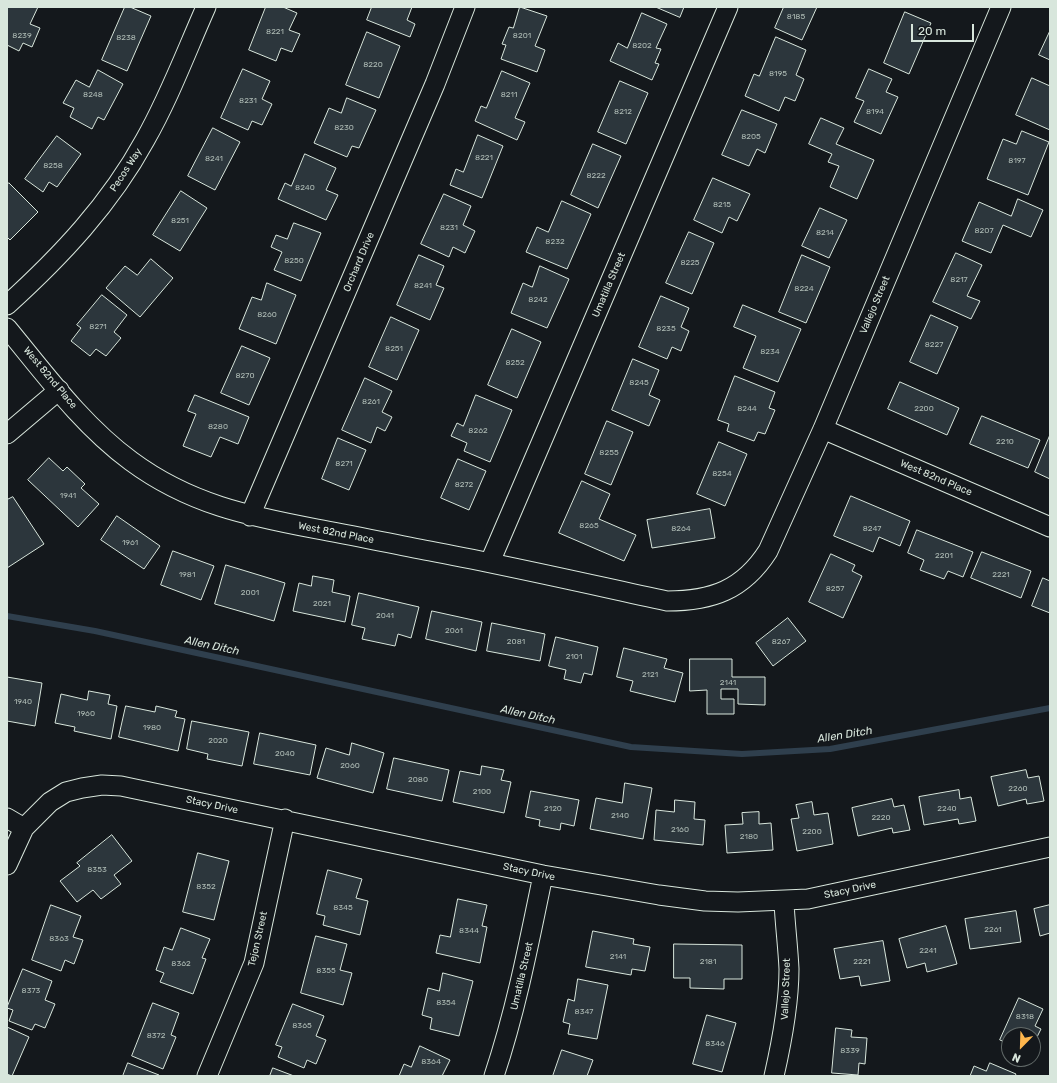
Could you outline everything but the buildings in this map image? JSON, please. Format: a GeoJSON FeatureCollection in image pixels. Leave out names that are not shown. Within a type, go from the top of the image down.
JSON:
{"type":"FeatureCollection","features":[{"type":"Feature","properties":{"kind":"street","name":"Pecos Way"},"geometry":{"type":"LineString","coordinates":[[7,305],[46,270],[76,238],[129,168],[160,113],[206,7]]}},
{"type":"Feature","properties":{"kind":"street","name":"Orchard Drive"},"geometry":{"type":"LineString","coordinates":[[250,516],[436,84],[466,7]]}},
{"type":"Feature","properties":{"kind":"street","name":"Umatilla Street"},"geometry":{"type":"LineString","coordinates":[[490,562],[728,7]]}},
{"type":"Feature","properties":{"kind":"street","name":"Vallejo Street"},"geometry":{"type":"LineString","coordinates":[[730,589],[747,578],[757,568],[768,551],[822,430],[1000,7]]}},
{"type":"Feature","properties":{"kind":"street","name":"West 82nd Place"},"geometry":{"type":"LineString","coordinates":[[7,328],[84,419],[132,462],[169,485],[207,503],[250,516],[490,562],[667,601],[684,601],[730,589]]}},
{"type":"Feature","properties":{"kind":"street"},"geometry":{"type":"LineString","coordinates":[[7,434],[59,390]]}},
{"type":"Feature","properties":{"kind":"street","name":"West 82nd Place"},"geometry":{"type":"LineString","coordinates":[[822,430],[1050,527]]}},
{"type":"Feature","properties":{"kind":"street","name":"Stacy Drive"},"geometry":{"type":"LineString","coordinates":[[7,866],[24,828],[50,802],[66,792],[102,785],[121,786],[285,819],[542,875],[659,895],[705,901],[784,902],[808,899],[1050,847]]}},
{"type":"Feature","properties":{"kind":"street"},"geometry":{"type":"LineString","coordinates":[[7,818],[24,828]]}},
{"type":"Feature","properties":{"kind":"street","name":"Tejon Street"},"geometry":{"type":"LineString","coordinates":[[207,1076],[254,962],[285,819]]}},
{"type":"Feature","properties":{"kind":"street","name":"Umatilla Street"},"geometry":{"type":"LineString","coordinates":[[494,1076],[507,1036],[525,967],[542,875]]}},
{"type":"Feature","properties":{"kind":"street","name":"Vallejo Street"},"geometry":{"type":"LineString","coordinates":[[774,1076],[784,1031],[789,969],[784,902]]}},
{"type":"Feature","properties":{"kind":"waterway","name":"Allen Ditch"},"geometry":{"type":"LineString","coordinates":[[7,616],[95,631],[631,747],[742,754],[830,749],[1050,708]]}}]}
